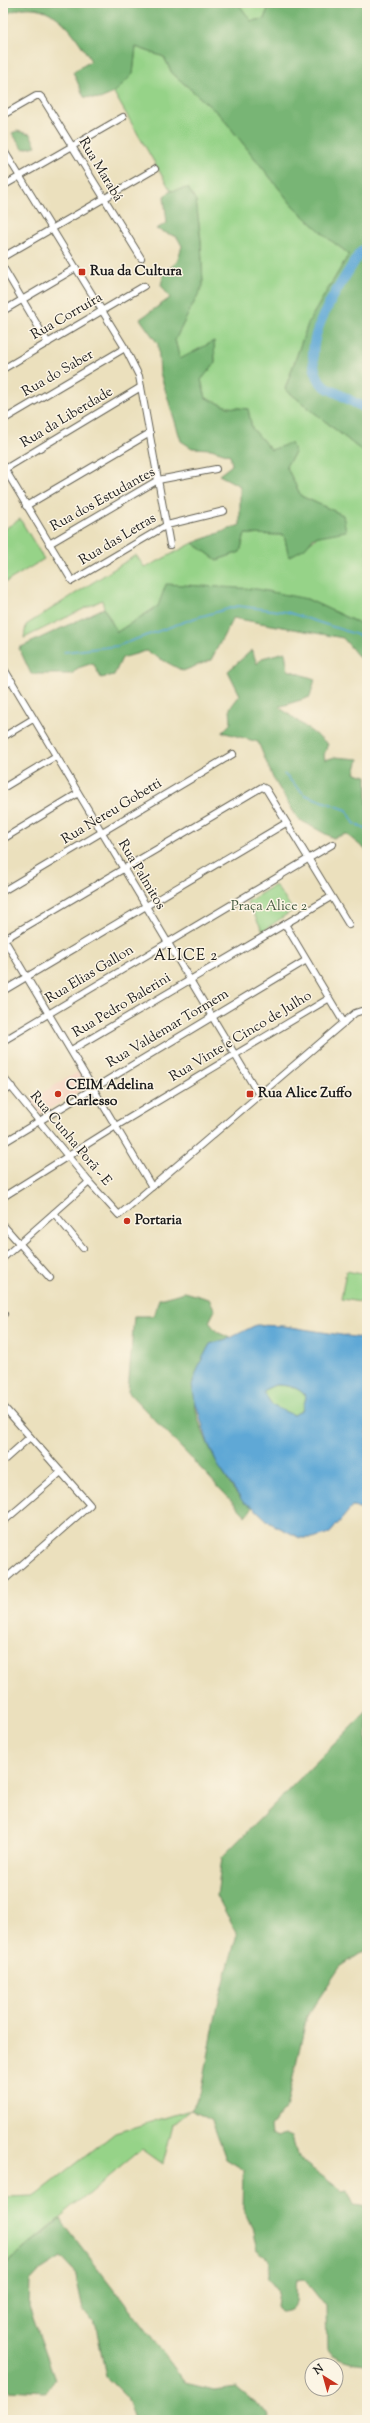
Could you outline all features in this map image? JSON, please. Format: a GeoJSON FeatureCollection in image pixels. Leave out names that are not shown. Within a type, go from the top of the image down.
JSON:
{"type":"FeatureCollection","features":[{"type":"Feature","properties":{"kind":"street","name":"Rua Marabá"},"geometry":{"type":"LineString","coordinates":[[3,115],[40,96],[141,258]]}},
{"type":"Feature","properties":{"kind":"street"},"geometry":{"type":"LineString","coordinates":[[3,186],[123,117]]}},
{"type":"Feature","properties":{"kind":"street"},"geometry":{"type":"LineString","coordinates":[[3,149],[125,348],[139,376],[170,545]]}},
{"type":"Feature","properties":{"kind":"street"},"geometry":{"type":"LineString","coordinates":[[3,258],[103,198],[155,170]]}},
{"type":"Feature","properties":{"kind":"street"},"geometry":{"type":"LineString","coordinates":[[3,267],[48,343]]}},
{"type":"Feature","properties":{"kind":"street"},"geometry":{"type":"LineString","coordinates":[[3,311],[76,268]]}},
{"type":"Feature","properties":{"kind":"street","name":"Rua Corruíra"},"geometry":{"type":"LineString","coordinates":[[3,369],[144,286]]}},
{"type":"Feature","properties":{"kind":"street","name":"Rua do Saber"},"geometry":{"type":"LineString","coordinates":[[3,420],[125,348]]}},
{"type":"Feature","properties":{"kind":"street","name":"Rua da Liberdade"},"geometry":{"type":"LineString","coordinates":[[4,468],[141,387]]}},
{"type":"Feature","properties":{"kind":"street"},"geometry":{"type":"LineString","coordinates":[[26,506],[150,433]]}},
{"type":"Feature","properties":{"kind":"street"},"geometry":{"type":"LineString","coordinates":[[4,468],[49,544]]}},
{"type":"Feature","properties":{"kind":"street","name":"Rua dos Estudantes"},"geometry":{"type":"LineString","coordinates":[[49,544],[158,480],[216,469]]}},
{"type":"Feature","properties":{"kind":"street","name":"Rua das Letras"},"geometry":{"type":"LineString","coordinates":[[49,544],[72,581],[167,525],[224,511]]}},
{"type":"Feature","properties":{"kind":"street","name":"Rua Palmitos"},"geometry":{"type":"LineString","coordinates":[[3,667],[77,794],[124,868],[259,1095]]}},
{"type":"Feature","properties":{"kind":"street"},"geometry":{"type":"LineString","coordinates":[[3,686],[12,681]]}},
{"type":"Feature","properties":{"kind":"street"},"geometry":{"type":"LineString","coordinates":[[3,737],[33,719]]}},
{"type":"Feature","properties":{"kind":"street","name":"Rua Nereu Gobetti"},"geometry":{"type":"LineString","coordinates":[[3,891],[233,754]]}},
{"type":"Feature","properties":{"kind":"street"},"geometry":{"type":"LineString","coordinates":[[3,788],[56,756]]}},
{"type":"Feature","properties":{"kind":"street"},"geometry":{"type":"LineString","coordinates":[[349,925],[266,789],[258,788],[4,940],[152,1187],[355,1013],[366,1011]]}},
{"type":"Feature","properties":{"kind":"street"},"geometry":{"type":"LineString","coordinates":[[3,839],[77,794]]}},
{"type":"Feature","properties":{"kind":"street"},"geometry":{"type":"LineString","coordinates":[[3,991],[286,823]]}},
{"type":"Feature","properties":{"kind":"street","name":"Rua Elias Gallon"},"geometry":{"type":"LineString","coordinates":[[3,1041],[333,844]]}},
{"type":"Feature","properties":{"kind":"street","name":"Rua Pedro Balerini"},"geometry":{"type":"LineString","coordinates":[[71,1050],[331,897]]}},
{"type":"Feature","properties":{"kind":"street"},"geometry":{"type":"LineString","coordinates":[[285,924],[305,961],[344,1023]]}},
{"type":"Feature","properties":{"kind":"street","name":"Rua Valdemar Tormem"},"geometry":{"type":"LineString","coordinates":[[3,1143],[305,961]]}},
{"type":"Feature","properties":{"kind":"street","name":"Rua Vinte e Cinco de Julho"},"geometry":{"type":"LineString","coordinates":[[3,1197],[116,1126],[328,999]]}},
{"type":"Feature","properties":{"kind":"street","name":"Rua Cunha Porã - E"},"geometry":{"type":"LineString","coordinates":[[3,1077],[89,1182],[119,1215],[152,1187]]}},
{"type":"Feature","properties":{"kind":"street"},"geometry":{"type":"LineString","coordinates":[[3,1092],[12,1087]]}},
{"type":"Feature","properties":{"kind":"street"},"geometry":{"type":"LineString","coordinates":[[3,1258],[89,1182]]}},
{"type":"Feature","properties":{"kind":"street"},"geometry":{"type":"LineString","coordinates":[[54,1213],[83,1248]]}},
{"type":"Feature","properties":{"kind":"street"},"geometry":{"type":"LineString","coordinates":[[3,1225],[50,1278]]}},
{"type":"Feature","properties":{"kind":"street"},"geometry":{"type":"LineString","coordinates":[[3,1406],[90,1505],[3,1581]]}},
{"type":"Feature","properties":{"kind":"street"},"geometry":{"type":"LineString","coordinates":[[3,1461],[30,1437]]}},
{"type":"Feature","properties":{"kind":"street"},"geometry":{"type":"LineString","coordinates":[[3,1522],[61,1472]]}},
{"type":"Feature","properties":{"kind":"shaded area","name":"CEIM Adelina Carlesso"},"geometry":{"type":"Polygon","coordinates":[[[78,1072],[87,1087],[41,1114],[30,1100],[78,1072]]]}},
{"type":"Feature","properties":{"kind":"green space"},"geometry":{"type":"Polygon","coordinates":[[[3,3],[238,3],[251,21],[264,19],[270,3],[367,3],[367,455],[285,389],[309,321],[349,254],[329,239],[293,206],[221,116],[172,73],[164,57],[136,47],[133,74],[114,93],[100,99],[84,97],[73,72],[91,61],[72,32],[56,17],[36,8],[24,8],[3,14],[3,3]]]}},
{"type":"Feature","properties":{"kind":"green space"},"geometry":{"type":"Polygon","coordinates":[[[238,3],[270,3],[264,19],[251,21],[238,3]]]}},
{"type":"Feature","properties":{"kind":"green space"},"geometry":{"type":"Polygon","coordinates":[[[136,47],[164,57],[172,73],[221,116],[293,206],[329,239],[349,254],[309,321],[285,389],[367,455],[367,506],[365,507],[367,511],[367,627],[307,599],[158,606],[117,632],[104,608],[102,600],[24,638],[26,625],[136,555],[145,568],[193,543],[217,560],[240,552],[245,534],[284,535],[289,556],[310,542],[343,515],[301,496],[286,466],[295,453],[271,450],[252,428],[248,409],[228,407],[206,398],[201,380],[215,363],[214,341],[180,360],[175,340],[203,285],[201,241],[196,201],[188,188],[171,191],[114,93],[133,74],[136,47]]]}},
{"type":"Feature","properties":{"kind":"green space"},"geometry":{"type":"Polygon","coordinates":[[[17,131],[30,134],[36,146],[23,149],[12,133],[17,131]]]}},
{"type":"Feature","properties":{"kind":"green space"},"geometry":{"type":"Polygon","coordinates":[[[188,188],[196,201],[201,241],[203,285],[175,340],[180,359],[214,341],[215,363],[201,380],[206,398],[228,407],[248,409],[252,428],[271,450],[291,443],[295,453],[286,466],[301,496],[343,515],[346,531],[314,537],[305,548],[289,557],[284,535],[245,534],[240,552],[217,560],[193,543],[240,525],[240,486],[219,475],[232,465],[230,455],[211,449],[192,448],[181,441],[160,373],[158,344],[140,319],[170,298],[161,285],[164,273],[177,262],[182,246],[177,237],[156,229],[167,223],[164,196],[171,191],[188,188]]]}},
{"type":"Feature","properties":{"kind":"green space"},"geometry":{"type":"Polygon","coordinates":[[[20,519],[44,559],[3,584],[3,530],[20,519]]]}},
{"type":"Feature","properties":{"kind":"green space"},"geometry":{"type":"Polygon","coordinates":[[[166,584],[257,589],[307,599],[367,627],[367,667],[343,638],[233,618],[211,660],[183,671],[146,651],[122,658],[114,675],[101,678],[93,663],[78,668],[72,674],[31,674],[19,648],[104,608],[117,632],[158,606],[166,584]]]}},
{"type":"Feature","properties":{"kind":"green space"},"geometry":{"type":"Polygon","coordinates":[[[252,650],[257,664],[262,658],[285,652],[288,670],[315,679],[310,697],[279,707],[328,744],[324,755],[325,760],[335,757],[359,759],[355,773],[367,776],[367,851],[346,834],[333,838],[298,819],[273,778],[258,742],[222,732],[231,723],[230,708],[240,695],[228,671],[252,650]]]}},
{"type":"Feature","properties":{"kind":"green space","name":"Praça Alice 2"},"geometry":{"type":"Polygon","coordinates":[[[275,885],[293,910],[263,931],[247,902],[275,885]]]}},
{"type":"Feature","properties":{"kind":"green space"},"geometry":{"type":"Polygon","coordinates":[[[346,1271],[367,1275],[367,1303],[341,1299],[346,1271]]]}},
{"type":"Feature","properties":{"kind":"green space"},"geometry":{"type":"Polygon","coordinates":[[[185,1292],[209,1299],[215,1310],[209,1322],[217,1332],[230,1338],[210,1344],[199,1370],[195,1399],[196,1410],[205,1438],[220,1468],[236,1493],[246,1504],[253,1507],[246,1516],[128,1392],[134,1316],[154,1316],[159,1299],[185,1292]]]}},
{"type":"Feature","properties":{"kind":"green space"},"geometry":{"type":"Polygon","coordinates":[[[275,1385],[293,1387],[300,1391],[306,1397],[302,1411],[293,1415],[273,1406],[264,1393],[266,1389],[275,1385]]]}},
{"type":"Feature","properties":{"kind":"green space"},"geometry":{"type":"Polygon","coordinates":[[[367,1711],[367,1949],[340,1967],[307,2016],[286,2108],[270,2127],[271,2134],[278,2137],[285,2134],[292,2137],[297,2155],[302,2161],[342,2191],[347,2190],[354,2205],[367,2207],[367,2364],[346,2360],[344,2359],[344,2357],[338,2357],[327,2351],[326,2307],[304,2279],[297,2280],[295,2306],[287,2311],[280,2312],[276,2306],[278,2291],[268,2279],[270,2260],[257,2251],[252,2228],[243,2208],[244,2170],[226,2159],[212,2121],[190,2110],[201,2094],[218,2004],[237,1934],[217,1896],[222,1857],[367,1711]]]}},
{"type":"Feature","properties":{"kind":"green space"},"geometry":{"type":"Polygon","coordinates":[[[190,2110],[173,2124],[163,2164],[142,2149],[3,2266],[3,2197],[35,2196],[115,2133],[190,2110]]]}},
{"type":"Feature","properties":{"kind":"green space"},"geometry":{"type":"Polygon","coordinates":[[[60,2219],[186,2383],[215,2390],[236,2387],[268,2413],[270,2420],[134,2420],[126,2397],[106,2377],[96,2326],[83,2309],[75,2272],[61,2257],[42,2269],[30,2282],[29,2307],[55,2379],[45,2392],[8,2390],[3,2385],[3,2266],[60,2219]]]}},
{"type":"Feature","properties":{"kind":"water"},"geometry":{"type":"Polygon","coordinates":[[[256,1325],[284,1326],[367,1339],[367,1509],[352,1507],[330,1533],[313,1538],[300,1538],[270,1523],[253,1507],[243,1502],[219,1467],[208,1443],[195,1401],[192,1385],[200,1363],[210,1344],[230,1338],[256,1325]],[[275,1385],[266,1389],[264,1393],[273,1406],[293,1415],[302,1411],[306,1397],[300,1391],[293,1387],[275,1385]]]}},
{"type":"Feature","properties":{"kind":"waterway"},"geometry":{"type":"LineString","coordinates":[[367,246],[359,254],[331,300],[316,334],[313,351],[314,367],[322,385],[367,408]]}},
{"type":"Feature","properties":{"kind":"waterway"},"geometry":{"type":"LineString","coordinates":[[64,652],[117,646],[195,618],[238,606],[287,612],[367,638]]}},
{"type":"Feature","properties":{"kind":"waterway"},"geometry":{"type":"LineString","coordinates":[[284,774],[305,795],[347,810],[354,823],[367,830]]}},
{"type":"Feature","properties":{"kind":"place","name":"Rua da Cultura"},"geometry":{"type":"Point","coordinates":[82,272]}},
{"type":"Feature","properties":{"kind":"place","name":"CEIM Adelina Carlesso"},"geometry":{"type":"Point","coordinates":[58,1094]}},
{"type":"Feature","properties":{"kind":"place","name":"Rua Alice Zuffo"},"geometry":{"type":"Point","coordinates":[250,1094]}},
{"type":"Feature","properties":{"kind":"place","name":"Portaria"},"geometry":{"type":"Point","coordinates":[127,1221]}},
{"type":"Feature","properties":{"kind":"district","name":"ALICE 2"},"geometry":{"type":"Point","coordinates":[186,956]}}]}
